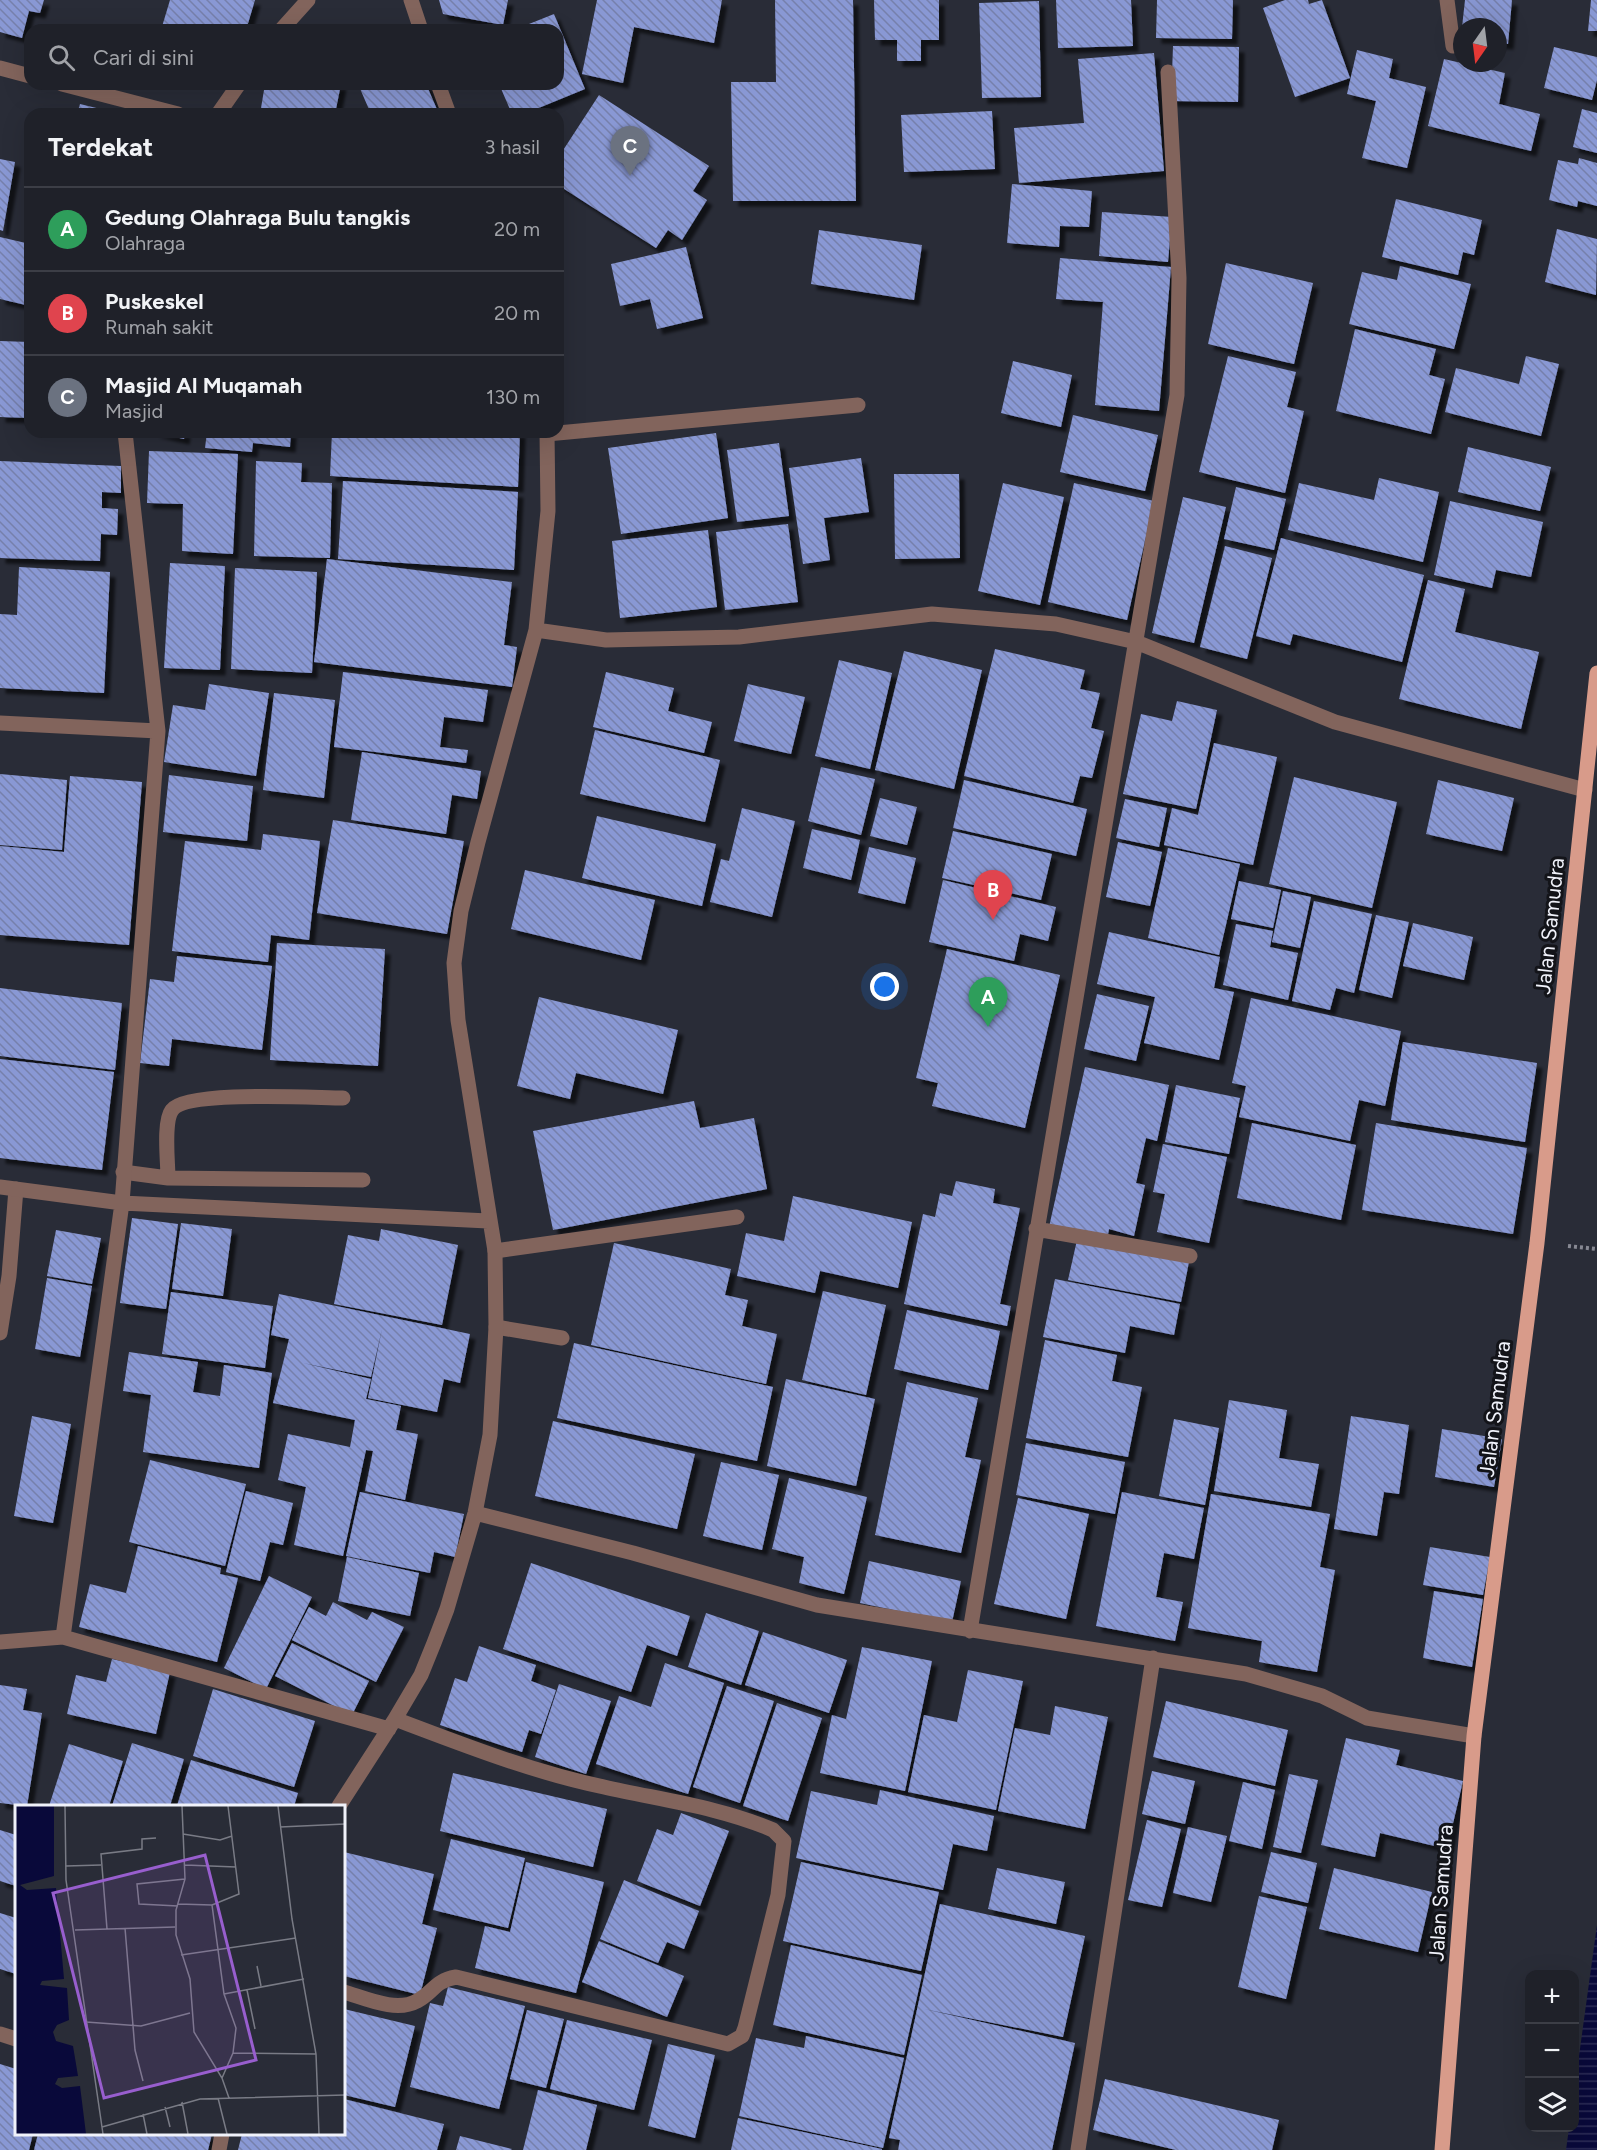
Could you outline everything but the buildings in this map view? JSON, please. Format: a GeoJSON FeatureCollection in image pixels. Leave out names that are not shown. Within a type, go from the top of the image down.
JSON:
{"type":"FeatureCollection","features":[{"type":"Feature","properties":{"kind":"main road","name":"Jalan Samudra"},"geometry":{"type":"LineString","coordinates":[[1442,2150],[1474,1736],[1537,1244],[1597,674]]}},
{"type":"Feature","properties":{"kind":"street"},"geometry":{"type":"LineString","coordinates":[[286,24],[308,0]]}},
{"type":"Feature","properties":{"kind":"street"},"geometry":{"type":"LineString","coordinates":[[411,0],[419,24]]}},
{"type":"Feature","properties":{"kind":"street"},"geometry":{"type":"LineString","coordinates":[[1447,0],[1453,46]]}},
{"type":"Feature","properties":{"kind":"street"},"geometry":{"type":"LineString","coordinates":[[0,68],[24,74]]}},
{"type":"Feature","properties":{"kind":"street"},"geometry":{"type":"LineString","coordinates":[[970,1631],[1177,396],[1179,278],[1168,72]]}},
{"type":"Feature","properties":{"kind":"street"},"geometry":{"type":"LineString","coordinates":[[85,90],[155,108]]}},
{"type":"Feature","properties":{"kind":"street"},"geometry":{"type":"LineString","coordinates":[[222,108],[234,90]]}},
{"type":"Feature","properties":{"kind":"street"},"geometry":{"type":"LineString","coordinates":[[440,90],[447,108]]}},
{"type":"Feature","properties":{"kind":"street"},"geometry":{"type":"LineString","coordinates":[[564,431],[858,405]]}},
{"type":"Feature","properties":{"kind":"street"},"geometry":{"type":"LineString","coordinates":[[63,1637],[122,1203],[158,731],[126,438]]}},
{"type":"Feature","properties":{"kind":"street"},"geometry":{"type":"LineString","coordinates":[[340,1805],[421,1675],[447,1609],[475,1513],[490,1434],[496,1327],[495,1251],[458,1020],[454,963],[461,911],[477,842],[537,630],[548,511],[547,438]]}},
{"type":"Feature","properties":{"kind":"street"},"geometry":{"type":"LineString","coordinates":[[537,630],[606,640],[739,637],[932,614],[1056,624],[1136,642],[1335,722],[1586,790]]}},
{"type":"Feature","properties":{"kind":"street"},"geometry":{"type":"LineString","coordinates":[[0,723],[158,731]]}},
{"type":"Feature","properties":{"kind":"street"},"geometry":{"type":"LineString","coordinates":[[168,1178],[168,1125],[173,1108],[180,1103],[204,1098],[344,1098]]}},
{"type":"Feature","properties":{"kind":"street"},"geometry":{"type":"LineString","coordinates":[[123,1172],[168,1178],[363,1180]]}},
{"type":"Feature","properties":{"kind":"street"},"geometry":{"type":"LineString","coordinates":[[0,1187],[122,1203],[489,1221]]}},
{"type":"Feature","properties":{"kind":"street"},"geometry":{"type":"LineString","coordinates":[[0,1333],[9,1276],[16,1189]]}},
{"type":"Feature","properties":{"kind":"street"},"geometry":{"type":"LineString","coordinates":[[495,1251],[737,1217]]}},
{"type":"Feature","properties":{"kind":"street"},"geometry":{"type":"LineString","coordinates":[[1036,1229],[1190,1256]]}},
{"type":"Feature","properties":{"kind":"street"},"geometry":{"type":"LineString","coordinates":[[496,1327],[562,1338]]}},
{"type":"Feature","properties":{"kind":"street"},"geometry":{"type":"LineString","coordinates":[[475,1513],[633,1553],[817,1605],[1246,1674],[1322,1696],[1367,1718],[1474,1736]]}},
{"type":"Feature","properties":{"kind":"street"},"geometry":{"type":"LineString","coordinates":[[0,1642],[63,1637],[392,1724],[549,1774],[682,1802],[773,1830],[783,1841],[784,1859],[778,1895],[745,2028],[742,2036],[728,2044],[456,1977],[435,1984],[418,2001],[406,2006],[392,2005],[345,1992]]}},
{"type":"Feature","properties":{"kind":"street"},"geometry":{"type":"LineString","coordinates":[[1078,2150],[1154,1658]]}},
{"type":"Feature","properties":{"kind":"street"},"geometry":{"type":"LineString","coordinates":[[0,2034],[15,2039]]}},
{"type":"Feature","properties":{"kind":"street"},"geometry":{"type":"LineString","coordinates":[[219,2150],[222,2135]]}},
{"type":"Feature","properties":{"kind":"shaded area"},"geometry":{"type":"Polygon","coordinates":[[[1597,1925],[1597,2150],[1566,2150],[1568,2132],[1579,2132],[1579,2056],[1597,1925]]]}},
{"type":"Feature","properties":{"kind":"place","name":"Masjid Al Muqamah"},"geometry":{"type":"Point","coordinates":[630,176]}},
{"type":"Feature","properties":{"kind":"place","name":"Puskeskel"},"geometry":{"type":"Point","coordinates":[993,920]}},
{"type":"Feature","properties":{"kind":"place","name":"Gedung Olahraga Bulu tangkis"},"geometry":{"type":"Point","coordinates":[988,1027]}}]}
